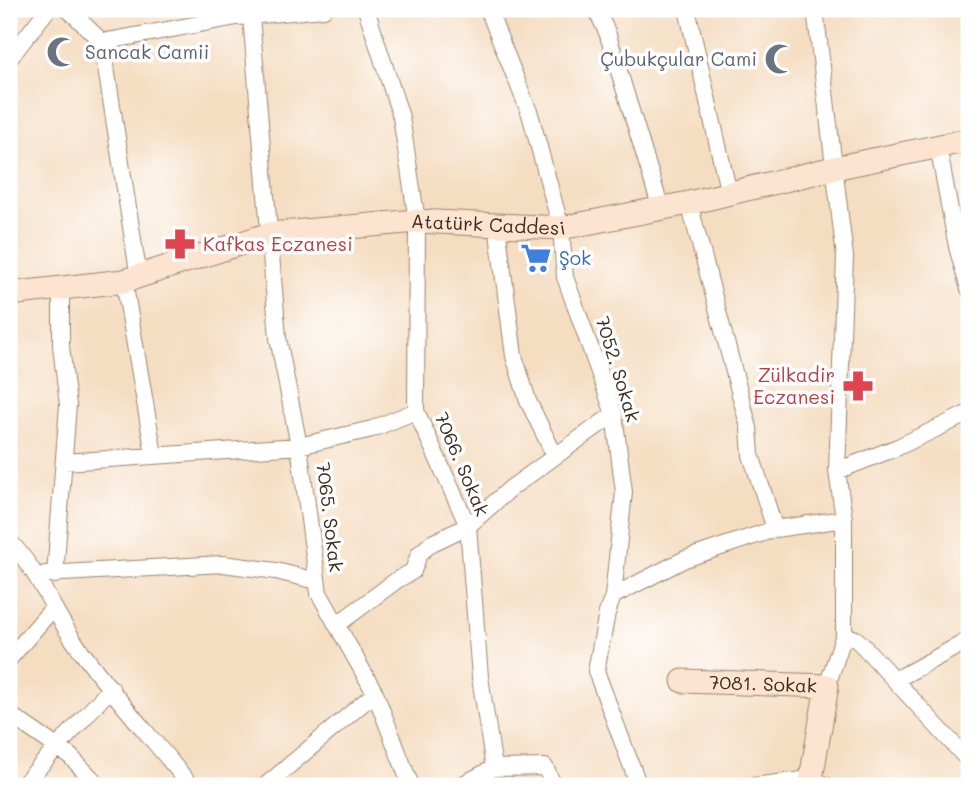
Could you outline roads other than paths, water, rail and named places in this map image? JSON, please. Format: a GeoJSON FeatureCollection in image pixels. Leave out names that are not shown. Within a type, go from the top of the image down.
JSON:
{"type":"FeatureCollection","features":[{"type":"Feature","properties":{"kind":"main road","name":"Atatürk Caddesi"},"geometry":{"type":"LineString","coordinates":[[9,294],[61,290],[131,279],[270,234],[417,221],[561,228],[689,203],[834,168],[969,140]]}},
{"type":"Feature","properties":{"kind":"main road","name":"7081. Sokak"},"geometry":{"type":"LineString","coordinates":[[683,681],[827,686],[817,784]]}},
{"type":"Feature","properties":{"kind":"street"},"geometry":{"type":"LineString","coordinates":[[9,59],[48,9]]}},
{"type":"Feature","properties":{"kind":"street"},"geometry":{"type":"LineString","coordinates":[[68,9],[102,42],[154,455]]}},
{"type":"Feature","properties":{"kind":"street"},"geometry":{"type":"LineString","coordinates":[[102,42],[243,14],[324,9]]}},
{"type":"Feature","properties":{"kind":"street","name":"7066. Sokak"},"geometry":{"type":"LineString","coordinates":[[366,9],[401,117],[417,221],[416,411],[468,526],[480,677],[494,768]]}},
{"type":"Feature","properties":{"kind":"street","name":"7052. Sokak"},"geometry":{"type":"LineString","coordinates":[[488,9],[530,114],[561,228],[565,277],[614,414],[624,492],[614,596],[607,613],[596,671],[639,786]]}},
{"type":"Feature","properties":{"kind":"street"},"geometry":{"type":"LineString","coordinates":[[596,9],[607,32],[661,209]]}},
{"type":"Feature","properties":{"kind":"street"},"geometry":{"type":"LineString","coordinates":[[687,9],[729,194]]}},
{"type":"Feature","properties":{"kind":"street"},"geometry":{"type":"LineString","coordinates":[[815,9],[845,257],[837,471],[844,519],[844,635],[827,686]]}},
{"type":"Feature","properties":{"kind":"street","name":"7065. Sokak"},"geometry":{"type":"LineString","coordinates":[[243,14],[270,234],[278,338],[299,446],[318,593],[375,693],[411,786]]}},
{"type":"Feature","properties":{"kind":"street"},"geometry":{"type":"LineString","coordinates":[[938,146],[957,247],[969,289]]}},
{"type":"Feature","properties":{"kind":"street"},"geometry":{"type":"LineString","coordinates":[[689,203],[749,429],[751,455],[775,529]]}},
{"type":"Feature","properties":{"kind":"street"},"geometry":{"type":"LineString","coordinates":[[497,225],[514,356],[528,401],[555,456]]}},
{"type":"Feature","properties":{"kind":"street"},"geometry":{"type":"LineString","coordinates":[[55,575],[68,405],[61,346],[61,290]]}},
{"type":"Feature","properties":{"kind":"street"},"geometry":{"type":"LineString","coordinates":[[64,462],[299,446],[372,429],[416,411]]}},
{"type":"Feature","properties":{"kind":"street"},"geometry":{"type":"LineString","coordinates":[[837,471],[898,447],[969,413]]}},
{"type":"Feature","properties":{"kind":"street"},"geometry":{"type":"LineString","coordinates":[[338,624],[413,571],[419,554],[432,543],[468,526],[511,488],[614,414]]}},
{"type":"Feature","properties":{"kind":"street"},"geometry":{"type":"LineString","coordinates":[[614,596],[685,559],[775,529],[844,519]]}},
{"type":"Feature","properties":{"kind":"street"},"geometry":{"type":"LineString","coordinates":[[9,541],[36,574],[53,608],[76,644],[191,786]]}},
{"type":"Feature","properties":{"kind":"street"},"geometry":{"type":"LineString","coordinates":[[36,574],[223,564],[276,571],[317,582]]}},
{"type":"Feature","properties":{"kind":"street"},"geometry":{"type":"LineString","coordinates":[[9,659],[53,608]]}},
{"type":"Feature","properties":{"kind":"street"},"geometry":{"type":"LineString","coordinates":[[844,635],[856,639],[865,648],[969,761]]}},
{"type":"Feature","properties":{"kind":"street"},"geometry":{"type":"LineString","coordinates":[[895,680],[969,640]]}},
{"type":"Feature","properties":{"kind":"street"},"geometry":{"type":"LineString","coordinates":[[22,786],[111,688]]}},
{"type":"Feature","properties":{"kind":"street"},"geometry":{"type":"LineString","coordinates":[[265,786],[375,693]]}},
{"type":"Feature","properties":{"kind":"street"},"geometry":{"type":"LineString","coordinates":[[9,714],[70,756],[99,786]]}},
{"type":"Feature","properties":{"kind":"street"},"geometry":{"type":"LineString","coordinates":[[459,786],[494,768],[545,767],[554,786]]}},
{"type":"Feature","properties":{"kind":"street"},"geometry":{"type":"LineString","coordinates":[[753,786],[817,784]]}},
{"type":"Feature","properties":{"kind":"place","name":"Sancak Camii"},"geometry":{"type":"Point","coordinates":[62,52]}},
{"type":"Feature","properties":{"kind":"place","name":"Çubukçular Cami"},"geometry":{"type":"Point","coordinates":[780,59]}},
{"type":"Feature","properties":{"kind":"place","name":"Kafkas Eczanesi"},"geometry":{"type":"Point","coordinates":[180,244]}},
{"type":"Feature","properties":{"kind":"place","name":"Şok"},"geometry":{"type":"Point","coordinates":[536,258]}},
{"type":"Feature","properties":{"kind":"place","name":"Zülkadir Eczanesi"},"geometry":{"type":"Point","coordinates":[858,386]}}]}
